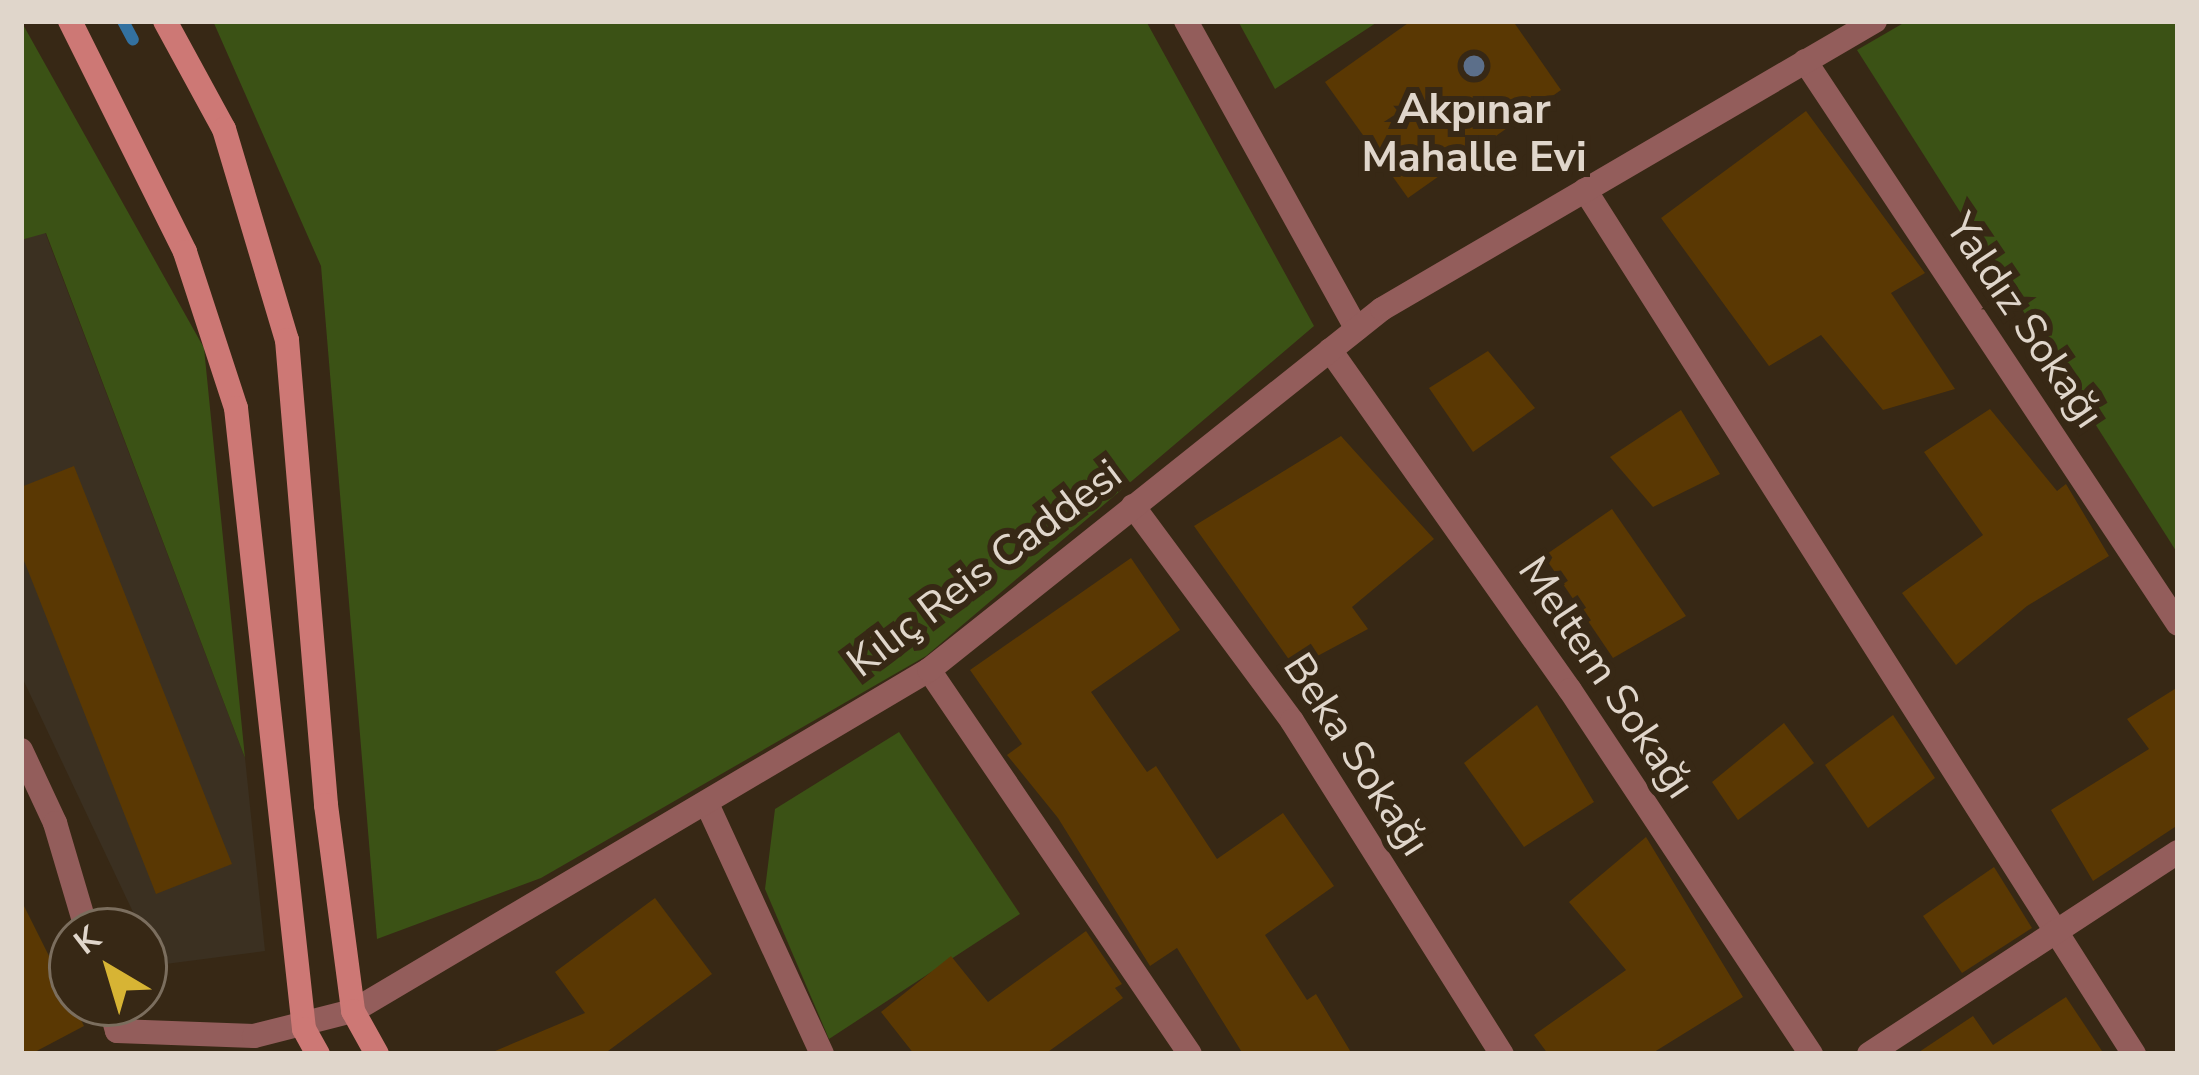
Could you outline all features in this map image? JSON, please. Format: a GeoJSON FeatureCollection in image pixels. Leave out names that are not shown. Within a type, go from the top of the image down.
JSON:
{"type":"FeatureCollection","features":[{"type":"Feature","properties":{"kind":"main road"},"geometry":{"type":"LineString","coordinates":[[70,21],[185,252],[236,409],[304,1029],[318,1054]]}},
{"type":"Feature","properties":{"kind":"main road"},"geometry":{"type":"LineString","coordinates":[[165,21],[224,129],[287,340],[326,805],[353,1011],[377,1054]]}},
{"type":"Feature","properties":{"kind":"street"},"geometry":{"type":"LineString","coordinates":[[1186,21],[1357,329]]}},
{"type":"Feature","properties":{"kind":"street","name":"Kılıç Reis Caddesi"},"geometry":{"type":"LineString","coordinates":[[119,1043],[266,1036],[304,1029],[353,1011],[707,806],[928,670],[1357,329],[1875,21]]}},
{"type":"Feature","properties":{"kind":"street","name":"Yaldız Sokağı"},"geometry":{"type":"LineString","coordinates":[[1805,62],[2178,624]]}},
{"type":"Feature","properties":{"kind":"street"},"geometry":{"type":"LineString","coordinates":[[1585,190],[2134,1054]]}},
{"type":"Feature","properties":{"kind":"street","name":"Meltem Sokağı"},"geometry":{"type":"LineString","coordinates":[[1330,350],[1570,690],[1810,1054]]}},
{"type":"Feature","properties":{"kind":"street","name":"Beka Sokağı"},"geometry":{"type":"LineString","coordinates":[[1133,506],[1292,721],[1502,1054]]}},
{"type":"Feature","properties":{"kind":"street"},"geometry":{"type":"LineString","coordinates":[[928,670],[1190,1054]]}},
{"type":"Feature","properties":{"kind":"street"},"geometry":{"type":"LineString","coordinates":[[21,750],[55,824],[80,907]]}},
{"type":"Feature","properties":{"kind":"street"},"geometry":{"type":"LineString","coordinates":[[707,806],[822,1054]]}},
{"type":"Feature","properties":{"kind":"street"},"geometry":{"type":"LineString","coordinates":[[1869,1054],[2178,852]]}},
{"type":"Feature","properties":{"kind":"shaded area"},"geometry":{"type":"Polygon","coordinates":[[[45,232],[245,758],[265,951],[168,964],[168,907],[131,907],[21,675],[21,240],[45,232]]]}},
{"type":"Feature","properties":{"kind":"green space"},"geometry":{"type":"Polygon","coordinates":[[[21,21],[204,348],[245,758],[46,233],[21,240],[21,21]]]}},
{"type":"Feature","properties":{"kind":"green space"},"geometry":{"type":"Polygon","coordinates":[[[213,21],[1146,21],[1314,326],[926,656],[541,878],[377,939],[321,266],[213,21]]]}},
{"type":"Feature","properties":{"kind":"green space"},"geometry":{"type":"Polygon","coordinates":[[[1238,21],[1379,21],[1275,89],[1238,21]]]}},
{"type":"Feature","properties":{"kind":"green space"},"geometry":{"type":"Polygon","coordinates":[[[1907,21],[2178,21],[2178,554],[1857,50],[1907,21]]]}},
{"type":"Feature","properties":{"kind":"green space"},"geometry":{"type":"Polygon","coordinates":[[[899,732],[1020,914],[829,1039],[765,889],[775,809],[899,732]]]}},
{"type":"Feature","properties":{"kind":"building"},"geometry":{"type":"Polygon","coordinates":[[[1411,21],[1513,21],[1561,90],[1408,198],[1325,82],[1411,21]]]}},
{"type":"Feature","properties":{"kind":"building"},"geometry":{"type":"Polygon","coordinates":[[[1806,111],[1925,273],[1891,293],[1955,389],[1883,410],[1821,335],[1769,366],[1661,218],[1806,111]]]}},
{"type":"Feature","properties":{"kind":"building"},"geometry":{"type":"Polygon","coordinates":[[[1488,351],[1535,408],[1473,452],[1429,388],[1488,351]]]}},
{"type":"Feature","properties":{"kind":"building"},"geometry":{"type":"Polygon","coordinates":[[[1990,409],[2057,491],[2066,484],[2109,556],[2027,606],[1956,665],[1902,593],[1983,535],[1924,452],[1990,409]]]}},
{"type":"Feature","properties":{"kind":"building"},"geometry":{"type":"Polygon","coordinates":[[[1681,410],[1720,474],[1653,507],[1610,457],[1681,410]]]}},
{"type":"Feature","properties":{"kind":"building"},"geometry":{"type":"Polygon","coordinates":[[[1341,436],[1434,539],[1352,607],[1368,629],[1295,668],[1194,526],[1341,436]]]}},
{"type":"Feature","properties":{"kind":"building"},"geometry":{"type":"Polygon","coordinates":[[[74,466],[232,864],[156,894],[21,553],[21,487],[74,466]]]}},
{"type":"Feature","properties":{"kind":"building"},"geometry":{"type":"Polygon","coordinates":[[[1612,509],[1686,616],[1613,658],[1544,556],[1612,509]]]}},
{"type":"Feature","properties":{"kind":"building"},"geometry":{"type":"Polygon","coordinates":[[[1131,558],[1180,630],[1091,692],[1147,772],[1156,766],[1217,859],[1283,813],[1334,886],[1265,935],[1307,1000],[1316,994],[1352,1054],[1243,1054],[1177,948],[1150,966],[1058,818],[1007,755],[1022,744],[970,670],[1131,558]]]}},
{"type":"Feature","properties":{"kind":"building"},"geometry":{"type":"Polygon","coordinates":[[[2178,687],[2178,825],[2093,881],[2051,810],[2149,749],[2127,719],[2178,687]]]}},
{"type":"Feature","properties":{"kind":"building"},"geometry":{"type":"Polygon","coordinates":[[[1537,705],[1594,802],[1524,847],[1464,763],[1537,705]]]}},
{"type":"Feature","properties":{"kind":"building"},"geometry":{"type":"Polygon","coordinates":[[[1893,715],[1935,778],[1868,828],[1825,765],[1893,715]]]}},
{"type":"Feature","properties":{"kind":"building"},"geometry":{"type":"Polygon","coordinates":[[[1784,723],[1814,763],[1738,820],[1712,782],[1784,723]]]}},
{"type":"Feature","properties":{"kind":"building"},"geometry":{"type":"Polygon","coordinates":[[[1646,837],[1743,997],[1651,1054],[1548,1054],[1534,1035],[1626,970],[1569,902],[1646,837]]]}},
{"type":"Feature","properties":{"kind":"building"},"geometry":{"type":"Polygon","coordinates":[[[1994,867],[2032,928],[1962,973],[1923,916],[1994,867]]]}},
{"type":"Feature","properties":{"kind":"building"},"geometry":{"type":"Polygon","coordinates":[[[655,898],[712,974],[604,1054],[488,1054],[585,1013],[555,972],[655,898]]]}},
{"type":"Feature","properties":{"kind":"building"},"geometry":{"type":"Polygon","coordinates":[[[21,900],[48,954],[48,1027],[82,1027],[31,1054],[21,1054],[21,900]]]}},
{"type":"Feature","properties":{"kind":"building"},"geometry":{"type":"Polygon","coordinates":[[[1086,931],[1122,984],[1115,988],[1123,998],[1045,1054],[914,1054],[881,1012],[951,956],[988,1002],[1086,931]]]}},
{"type":"Feature","properties":{"kind":"building"},"geometry":{"type":"Polygon","coordinates":[[[2066,997],[2104,1054],[1916,1054],[1973,1016],[1993,1045],[2066,997]]]}},
{"type":"Feature","properties":{"kind":"waterway"},"geometry":{"type":"LineString","coordinates":[[123,21],[133,40]]}},
{"type":"Feature","properties":{"kind":"place","name":"Akpınar Mahalle Evi"},"geometry":{"type":"Point","coordinates":[1474,66]}}]}
